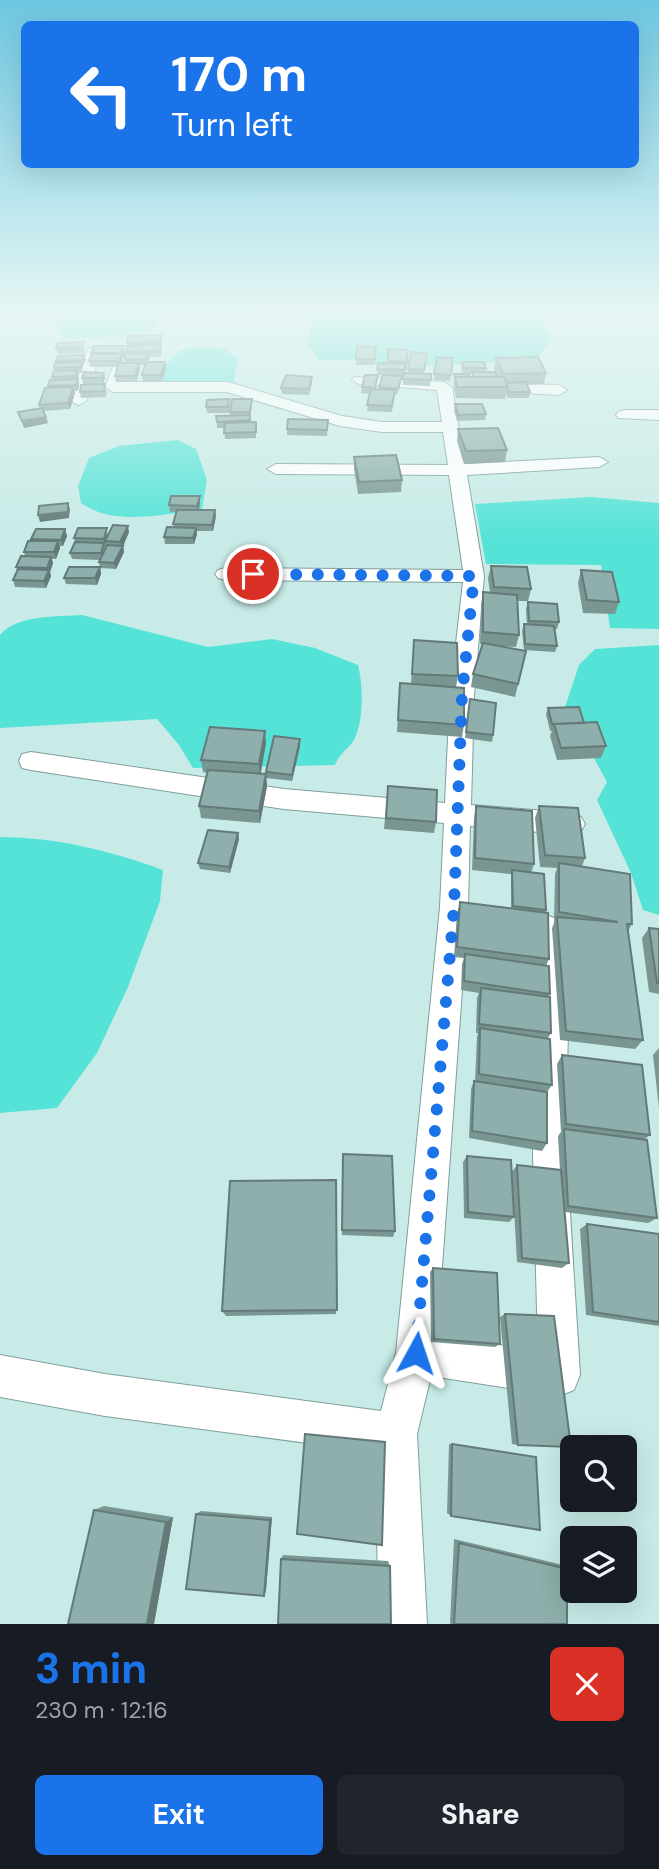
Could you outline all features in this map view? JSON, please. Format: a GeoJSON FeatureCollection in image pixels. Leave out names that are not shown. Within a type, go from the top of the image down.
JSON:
{"type":"FeatureCollection","features":[{"type":"Feature","properties":{"kind":"street"},"geometry":{"type":"LineString","coordinates":[[79,400],[82,388]]}},
{"type":"Feature","properties":{"kind":"street"},"geometry":{"type":"LineString","coordinates":[[231,388],[340,421],[382,428],[449,427]]}},
{"type":"Feature","properties":{"kind":"street"},"geometry":{"type":"LineString","coordinates":[[403,1624],[396,1434],[416,1353],[454,907],[462,696],[474,576],[449,427],[450,388]]}},
{"type":"Feature","properties":{"kind":"street"},"geometry":{"type":"LineString","coordinates":[[482,388],[559,390]]}},
{"type":"Feature","properties":{"kind":"street"},"geometry":{"type":"LineString","coordinates":[[624,415],[659,415]]}},
{"type":"Feature","properties":{"kind":"street"},"geometry":{"type":"LineString","coordinates":[[275,469],[458,470],[599,462]]}},
{"type":"Feature","properties":{"kind":"street"},"geometry":{"type":"LineString","coordinates":[[225,574],[474,576]]}},
{"type":"Feature","properties":{"kind":"street"},"geometry":{"type":"LineString","coordinates":[[32,761],[284,799],[574,825]]}},
{"type":"Feature","properties":{"kind":"street"},"geometry":{"type":"LineString","coordinates":[[416,1353],[559,1375],[549,1114],[551,977],[543,921],[454,907]]}},
{"type":"Feature","properties":{"kind":"street"},"geometry":{"type":"LineString","coordinates":[[0,1376],[105,1395],[396,1434]]}},
{"type":"Feature","properties":{"kind":"water"},"geometry":{"type":"Polygon","coordinates":[[[178,440],[196,449],[207,480],[202,509],[156,516],[124,517],[109,515],[81,503],[78,486],[89,458],[119,446],[178,440]]]}},
{"type":"Feature","properties":{"kind":"water"},"geometry":{"type":"Polygon","coordinates":[[[591,497],[659,503],[659,629],[610,628],[601,565],[486,564],[475,504],[591,497]]]}},
{"type":"Feature","properties":{"kind":"water"},"geometry":{"type":"Polygon","coordinates":[[[82,615],[208,647],[272,639],[315,648],[358,665],[362,702],[355,738],[335,765],[193,768],[179,745],[157,719],[0,728],[0,635],[17,623],[27,620],[82,615]]]}},
{"type":"Feature","properties":{"kind":"water"},"geometry":{"type":"Polygon","coordinates":[[[659,645],[659,915],[643,910],[631,873],[597,800],[607,782],[584,740],[559,725],[579,665],[595,649],[659,645]]]}},
{"type":"Feature","properties":{"kind":"water"},"geometry":{"type":"Polygon","coordinates":[[[0,837],[41,839],[83,846],[163,870],[160,901],[128,987],[97,1053],[57,1108],[0,1113],[0,837]]]}},
{"type":"Feature","properties":{"kind":"building"},"geometry":{"type":"Polygon","coordinates":[[[45,388],[73,388],[68,403],[39,405],[45,388]]]}},
{"type":"Feature","properties":{"kind":"building"},"geometry":{"type":"Polygon","coordinates":[[[81,388],[104,388],[104,391],[80,392],[81,388]]]}},
{"type":"Feature","properties":{"kind":"building"},"geometry":{"type":"Polygon","coordinates":[[[508,388],[528,388],[530,392],[509,392],[508,388]]]}},
{"type":"Feature","properties":{"kind":"building"},"geometry":{"type":"Polygon","coordinates":[[[371,389],[395,390],[392,406],[367,405],[371,389]]]}},
{"type":"Feature","properties":{"kind":"building"},"geometry":{"type":"Polygon","coordinates":[[[229,399],[228,407],[206,407],[207,400],[229,399]]]}},
{"type":"Feature","properties":{"kind":"building"},"geometry":{"type":"Polygon","coordinates":[[[232,399],[252,399],[250,412],[230,412],[232,399]]]}},
{"type":"Feature","properties":{"kind":"building"},"geometry":{"type":"Polygon","coordinates":[[[455,404],[482,404],[486,414],[458,415],[455,404]]]}},
{"type":"Feature","properties":{"kind":"building"},"geometry":{"type":"Polygon","coordinates":[[[42,408],[46,417],[22,421],[18,412],[42,408]]]}},
{"type":"Feature","properties":{"kind":"building"},"geometry":{"type":"Polygon","coordinates":[[[250,415],[250,420],[217,422],[216,416],[250,415]]]}},
{"type":"Feature","properties":{"kind":"building"},"geometry":{"type":"Polygon","coordinates":[[[288,419],[328,420],[327,430],[287,429],[288,419]]]}},
{"type":"Feature","properties":{"kind":"building"},"geometry":{"type":"Polygon","coordinates":[[[256,422],[256,432],[224,433],[225,423],[256,422]]]}},
{"type":"Feature","properties":{"kind":"building"},"geometry":{"type":"Polygon","coordinates":[[[498,428],[507,450],[466,451],[458,429],[498,428]]]}},
{"type":"Feature","properties":{"kind":"building"},"geometry":{"type":"Polygon","coordinates":[[[396,455],[402,480],[359,482],[354,457],[396,455]]]}},
{"type":"Feature","properties":{"kind":"building"},"geometry":{"type":"Polygon","coordinates":[[[171,496],[200,496],[197,506],[169,505],[171,496]]]}},
{"type":"Feature","properties":{"kind":"building"},"geometry":{"type":"Polygon","coordinates":[[[68,503],[68,512],[38,515],[39,506],[68,503]]]}},
{"type":"Feature","properties":{"kind":"building"},"geometry":{"type":"Polygon","coordinates":[[[177,510],[215,510],[212,525],[173,524],[177,510]]]}},
{"type":"Feature","properties":{"kind":"building"},"geometry":{"type":"Polygon","coordinates":[[[113,525],[128,526],[120,542],[105,541],[113,525]]]}},
{"type":"Feature","properties":{"kind":"building"},"geometry":{"type":"Polygon","coordinates":[[[167,527],[196,528],[193,538],[164,537],[167,527]]]}},
{"type":"Feature","properties":{"kind":"building"},"geometry":{"type":"Polygon","coordinates":[[[78,528],[107,528],[104,539],[74,538],[78,528]]]}},
{"type":"Feature","properties":{"kind":"building"},"geometry":{"type":"Polygon","coordinates":[[[36,529],[65,529],[61,540],[31,539],[36,529]]]}},
{"type":"Feature","properties":{"kind":"building"},"geometry":{"type":"Polygon","coordinates":[[[28,541],[58,541],[54,552],[24,552],[28,541]]]}},
{"type":"Feature","properties":{"kind":"building"},"geometry":{"type":"Polygon","coordinates":[[[75,542],[104,543],[101,553],[70,553],[75,542]]]}},
{"type":"Feature","properties":{"kind":"building"},"geometry":{"type":"Polygon","coordinates":[[[107,545],[123,546],[114,563],[99,562],[107,545]]]}},
{"type":"Feature","properties":{"kind":"building"},"geometry":{"type":"Polygon","coordinates":[[[21,556],[51,557],[47,568],[16,567],[21,556]]]}},
{"type":"Feature","properties":{"kind":"building"},"geometry":{"type":"Polygon","coordinates":[[[491,566],[527,567],[531,589],[494,587],[491,566]]]}},
{"type":"Feature","properties":{"kind":"building"},"geometry":{"type":"Polygon","coordinates":[[[69,567],[100,567],[95,578],[64,578],[69,567]]]}},
{"type":"Feature","properties":{"kind":"building"},"geometry":{"type":"Polygon","coordinates":[[[18,569],[49,570],[44,581],[13,580],[18,569]]]}},
{"type":"Feature","properties":{"kind":"building"},"geometry":{"type":"Polygon","coordinates":[[[581,570],[612,572],[619,602],[587,600],[581,570]]]}},
{"type":"Feature","properties":{"kind":"building"},"geometry":{"type":"Polygon","coordinates":[[[483,592],[517,595],[519,635],[483,632],[483,592]]]}},
{"type":"Feature","properties":{"kind":"building"},"geometry":{"type":"Polygon","coordinates":[[[528,602],[557,604],[559,622],[529,621],[528,602]]]}},
{"type":"Feature","properties":{"kind":"building"},"geometry":{"type":"Polygon","coordinates":[[[524,624],[554,626],[557,646],[525,644],[524,624]]]}},
{"type":"Feature","properties":{"kind":"building"},"geometry":{"type":"Polygon","coordinates":[[[414,640],[457,643],[458,676],[412,674],[414,640]]]}},
{"type":"Feature","properties":{"kind":"building"},"geometry":{"type":"Polygon","coordinates":[[[483,643],[526,651],[518,684],[473,674],[483,643]]]}},
{"type":"Feature","properties":{"kind":"building"},"geometry":{"type":"Polygon","coordinates":[[[400,683],[464,688],[464,725],[398,720],[400,683]]]}},
{"type":"Feature","properties":{"kind":"building"},"geometry":{"type":"Polygon","coordinates":[[[470,699],[496,703],[493,735],[466,732],[470,699]]]}},
{"type":"Feature","properties":{"kind":"building"},"geometry":{"type":"Polygon","coordinates":[[[579,707],[584,723],[552,724],[548,708],[579,707]]]}},
{"type":"Feature","properties":{"kind":"building"},"geometry":{"type":"Polygon","coordinates":[[[597,722],[606,746],[561,748],[554,724],[597,722]]]}},
{"type":"Feature","properties":{"kind":"building"},"geometry":{"type":"Polygon","coordinates":[[[210,727],[265,731],[259,764],[201,760],[210,727]]]}},
{"type":"Feature","properties":{"kind":"building"},"geometry":{"type":"Polygon","coordinates":[[[274,736],[300,739],[292,775],[266,772],[274,736]]]}},
{"type":"Feature","properties":{"kind":"building"},"geometry":{"type":"Polygon","coordinates":[[[208,770],[266,774],[259,811],[199,806],[208,770]]]}},
{"type":"Feature","properties":{"kind":"building"},"geometry":{"type":"Polygon","coordinates":[[[388,786],[437,790],[436,822],[386,818],[388,786]]]}},
{"type":"Feature","properties":{"kind":"building"},"geometry":{"type":"Polygon","coordinates":[[[476,806],[532,811],[534,864],[475,858],[476,806]]]}},
{"type":"Feature","properties":{"kind":"building"},"geometry":{"type":"Polygon","coordinates":[[[539,806],[578,808],[585,858],[545,855],[539,806]]]}},
{"type":"Feature","properties":{"kind":"building"},"geometry":{"type":"Polygon","coordinates":[[[208,830],[238,833],[229,867],[198,863],[208,830]]]}},
{"type":"Feature","properties":{"kind":"building"},"geometry":{"type":"Polygon","coordinates":[[[559,863],[630,874],[632,924],[627,924],[643,1040],[566,1031],[557,917],[618,922],[559,912],[559,863]]]}},
{"type":"Feature","properties":{"kind":"building"},"geometry":{"type":"Polygon","coordinates":[[[512,870],[544,874],[546,910],[513,906],[512,870]]]}},
{"type":"Feature","properties":{"kind":"building"},"geometry":{"type":"Polygon","coordinates":[[[460,902],[548,913],[549,959],[457,947],[460,902]]]}},
{"type":"Feature","properties":{"kind":"building"},"geometry":{"type":"Polygon","coordinates":[[[649,928],[659,929],[659,983],[657,983],[649,928]]]}},
{"type":"Feature","properties":{"kind":"building"},"geometry":{"type":"Polygon","coordinates":[[[465,954],[549,966],[550,994],[464,981],[465,954]]]}},
{"type":"Feature","properties":{"kind":"building"},"geometry":{"type":"Polygon","coordinates":[[[481,988],[550,997],[551,1033],[479,1024],[481,988]]]}},
{"type":"Feature","properties":{"kind":"building"},"geometry":{"type":"Polygon","coordinates":[[[480,1028],[550,1039],[552,1085],[479,1074],[480,1028]]]}},
{"type":"Feature","properties":{"kind":"building"},"geometry":{"type":"Polygon","coordinates":[[[562,1055],[642,1065],[650,1135],[566,1124],[562,1055]]]}},
{"type":"Feature","properties":{"kind":"building"},"geometry":{"type":"Polygon","coordinates":[[[474,1081],[547,1092],[547,1143],[472,1131],[474,1081]]]}},
{"type":"Feature","properties":{"kind":"building"},"geometry":{"type":"Polygon","coordinates":[[[564,1129],[647,1140],[657,1218],[568,1206],[564,1129]]]}},
{"type":"Feature","properties":{"kind":"building"},"geometry":{"type":"Polygon","coordinates":[[[343,1154],[392,1156],[395,1231],[342,1230],[343,1154]]]}},
{"type":"Feature","properties":{"kind":"building"},"geometry":{"type":"Polygon","coordinates":[[[467,1156],[511,1160],[514,1217],[468,1212],[467,1156]]]}},
{"type":"Feature","properties":{"kind":"building"},"geometry":{"type":"Polygon","coordinates":[[[517,1165],[561,1170],[569,1263],[522,1258],[517,1165]]]}},
{"type":"Feature","properties":{"kind":"building"},"geometry":{"type":"Polygon","coordinates":[[[336,1180],[337,1310],[222,1311],[230,1181],[336,1180]]]}},
{"type":"Feature","properties":{"kind":"building"},"geometry":{"type":"Polygon","coordinates":[[[587,1224],[659,1234],[659,1322],[593,1312],[587,1224]]]}},
{"type":"Feature","properties":{"kind":"building"},"geometry":{"type":"Polygon","coordinates":[[[433,1268],[497,1273],[500,1344],[434,1339],[433,1268]]]}},
{"type":"Feature","properties":{"kind":"building"},"geometry":{"type":"Polygon","coordinates":[[[505,1314],[554,1316],[569,1435],[560,1435],[560,1447],[518,1445],[505,1314]]]}},
{"type":"Feature","properties":{"kind":"building"},"geometry":{"type":"Polygon","coordinates":[[[305,1434],[385,1442],[382,1545],[297,1534],[305,1434]]]}},
{"type":"Feature","properties":{"kind":"building"},"geometry":{"type":"Polygon","coordinates":[[[452,1444],[536,1457],[540,1530],[451,1516],[452,1444]]]}},
{"type":"Feature","properties":{"kind":"building"},"geometry":{"type":"Polygon","coordinates":[[[94,1510],[166,1522],[147,1624],[68,1624],[94,1510]]]}},
{"type":"Feature","properties":{"kind":"building"},"geometry":{"type":"Polygon","coordinates":[[[196,1514],[270,1520],[264,1596],[186,1589],[196,1514]]]}},
{"type":"Feature","properties":{"kind":"building"},"geometry":{"type":"Polygon","coordinates":[[[459,1543],[560,1567],[560,1603],[567,1603],[567,1624],[454,1624],[459,1543]]]}},
{"type":"Feature","properties":{"kind":"building"},"geometry":{"type":"Polygon","coordinates":[[[281,1559],[390,1566],[391,1624],[278,1624],[281,1559]]]}},
{"type":"Feature","properties":{"kind":"route"},"geometry":{"type":"LineString","coordinates":[[253,574],[474,576],[462,696],[454,907],[416,1353]]}}]}
